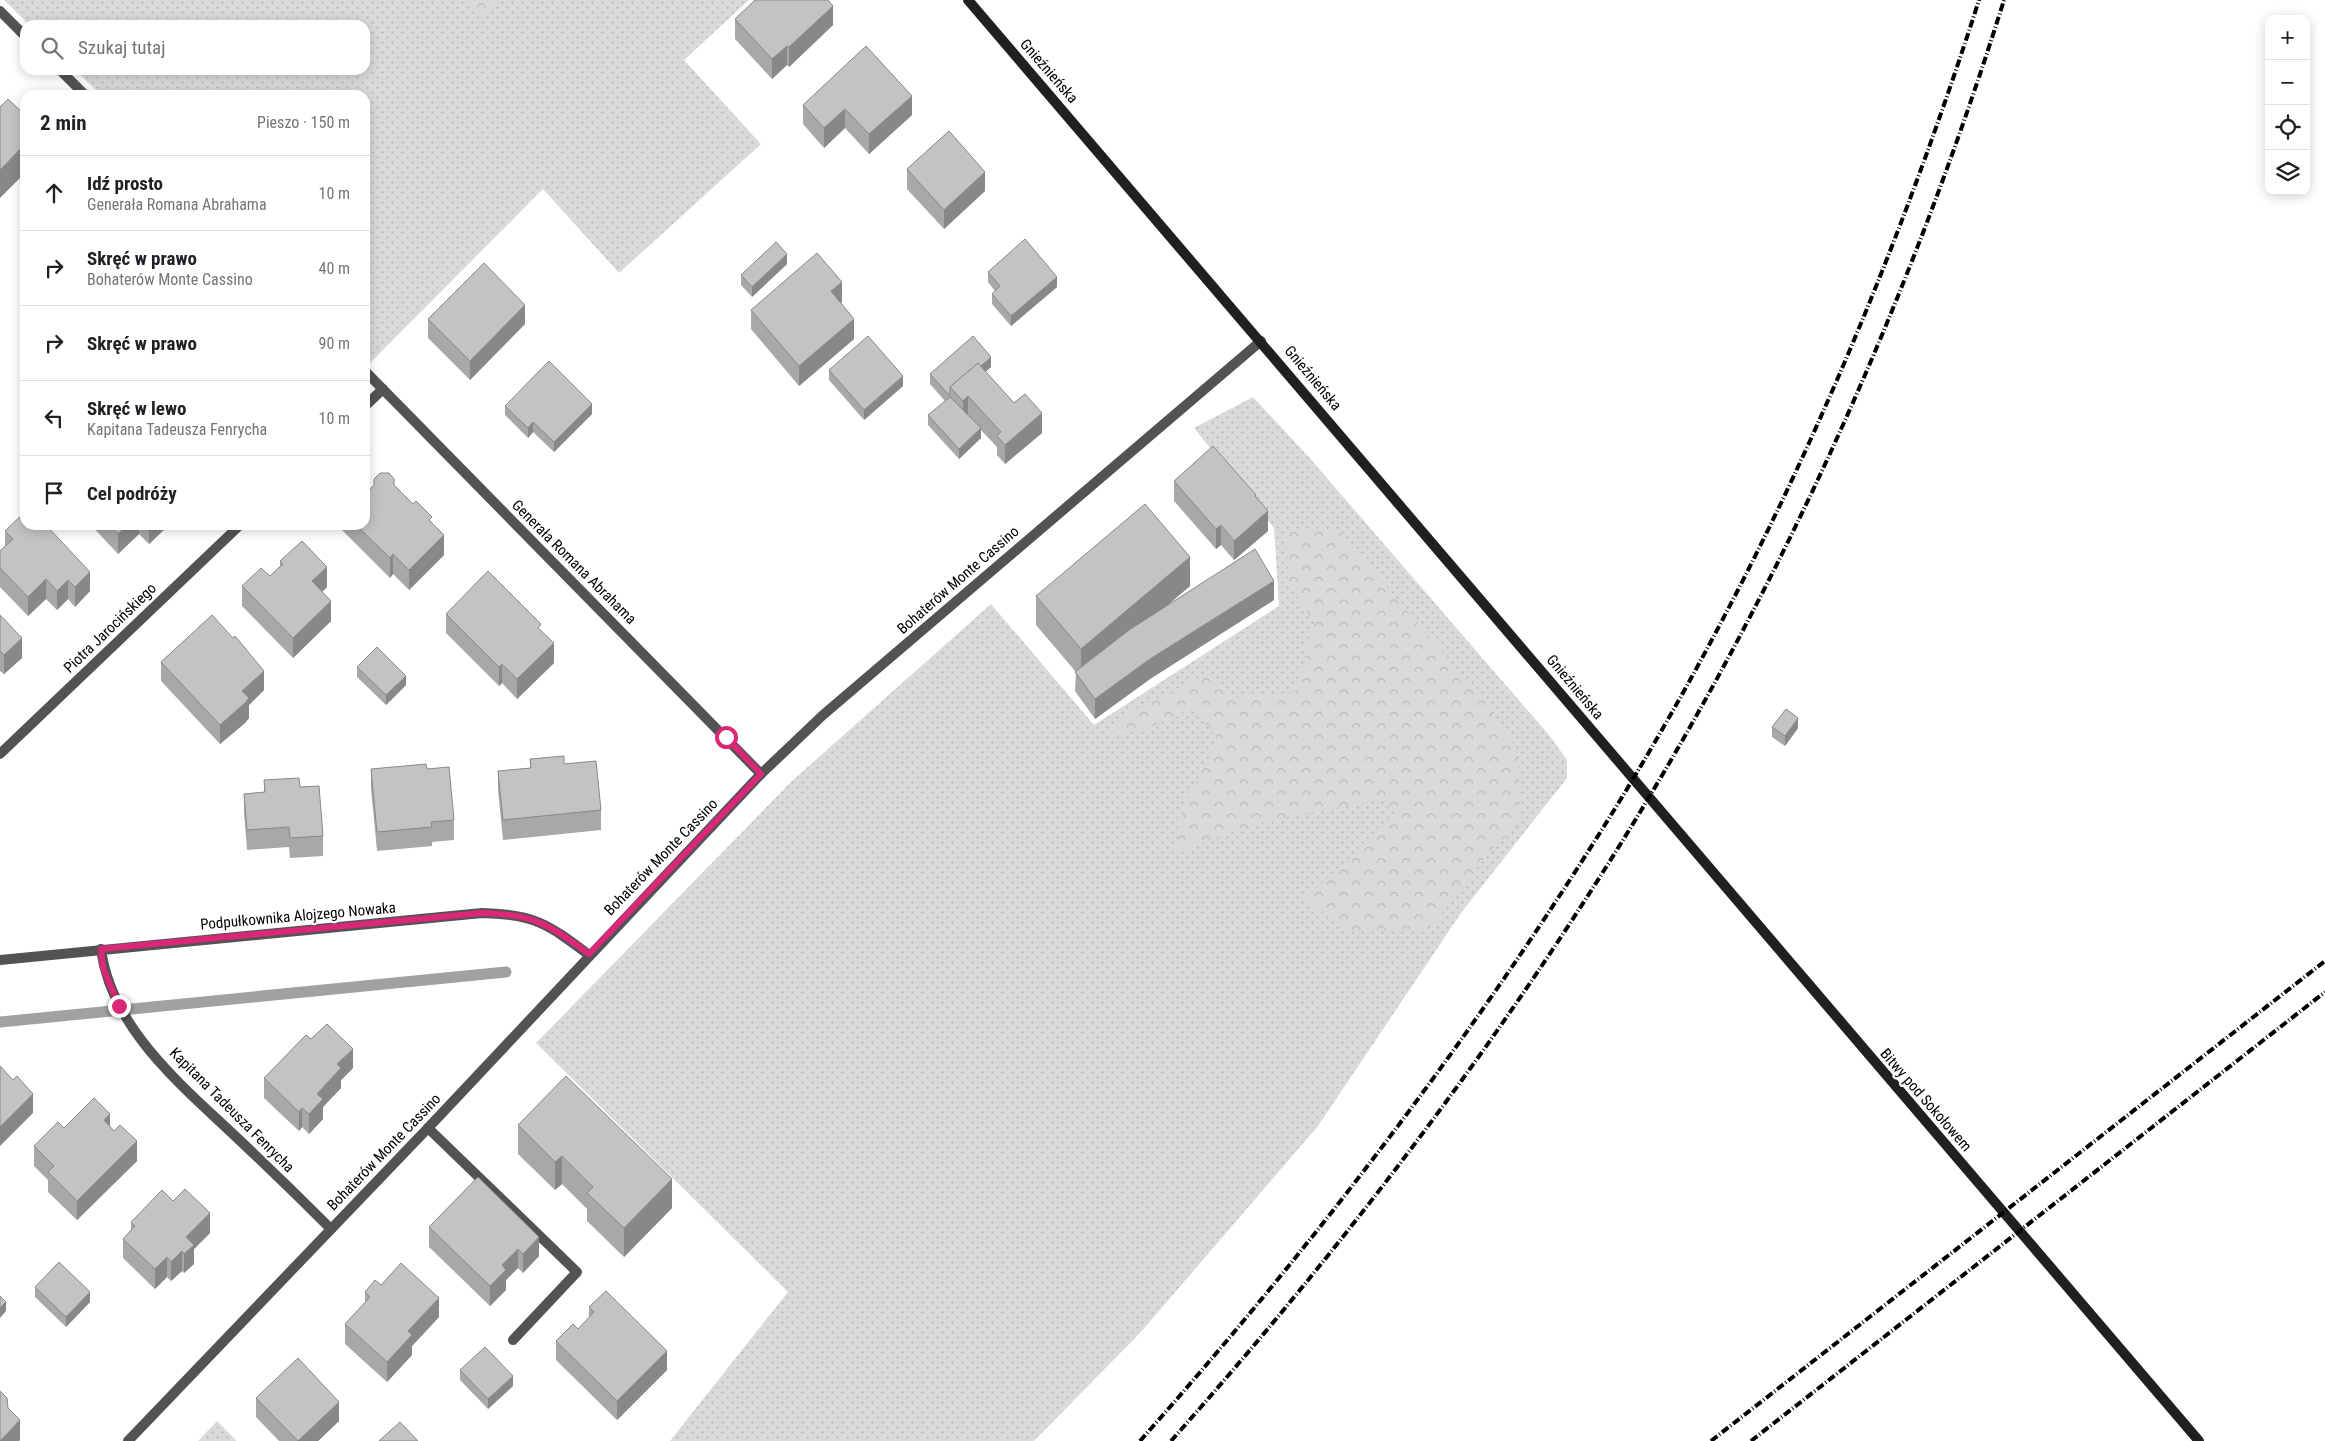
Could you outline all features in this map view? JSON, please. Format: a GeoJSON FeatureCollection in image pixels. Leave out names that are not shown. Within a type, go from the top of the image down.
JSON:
{"type":"FeatureCollection","features":[{"type":"Feature","properties":{"kind":"street","name":"Gnieźnieńska"},"geometry":{"type":"LineString","coordinates":[[968,0],[1633,778]]}},
{"type":"Feature","properties":{"kind":"street"},"geometry":{"type":"LineString","coordinates":[[0,11],[20,31]]}},
{"type":"Feature","properties":{"kind":"street"},"geometry":{"type":"LineString","coordinates":[[65,75],[80,90]]}},
{"type":"Feature","properties":{"kind":"street","name":"Bohaterów Monte Cassino"},"geometry":{"type":"LineString","coordinates":[[128,1441],[428,1128],[589,954],[761,774],[831,709],[1261,341]]}},
{"type":"Feature","properties":{"kind":"street","name":"Generała Romana Abrahama"},"geometry":{"type":"LineString","coordinates":[[370,376],[761,774]]}},
{"type":"Feature","properties":{"kind":"street"},"geometry":{"type":"LineString","coordinates":[[370,401],[383,389]]}},
{"type":"Feature","properties":{"kind":"street","name":"Piotra Jarocińskiego"},"geometry":{"type":"LineString","coordinates":[[0,754],[235,530]]}},
{"type":"Feature","properties":{"kind":"street","name":"Bitwy pod Sokołowem"},"geometry":{"type":"LineString","coordinates":[[1633,778],[1648,799],[2199,1441]]}},
{"type":"Feature","properties":{"kind":"street","name":"Podpułkownika Alojzego Nowaka"},"geometry":{"type":"LineString","coordinates":[[0,960],[482,913],[509,914],[551,926],[589,954]]}},
{"type":"Feature","properties":{"kind":"street","name":"Kapitana Tadeusza Fenrycha"},"geometry":{"type":"LineString","coordinates":[[101,949],[103,968],[119,1006],[139,1037],[173,1077],[331,1229]]}},
{"type":"Feature","properties":{"kind":"street"},"geometry":{"type":"LineString","coordinates":[[428,1128],[577,1272],[513,1340]]}},
{"type":"Feature","properties":{"kind":"green space"},"geometry":{"type":"Polygon","coordinates":[[[4,0],[749,0],[684,60],[761,144],[619,273],[543,189],[370,363],[370,90],[96,90],[80,75],[370,75],[370,20],[24,20],[4,0]]]}},
{"type":"Feature","properties":{"kind":"green space"},"geometry":{"type":"Polygon","coordinates":[[[461,0],[498,0],[484,17],[461,0]]]}},
{"type":"Feature","properties":{"kind":"green space"},"geometry":{"type":"Polygon","coordinates":[[[1253,397],[1307,455],[1549,735],[1567,760],[1567,778],[1461,913],[1318,1126],[1140,1333],[1034,1441],[670,1441],[788,1292],[536,1043],[792,781],[991,604],[1094,725],[1279,606],[1274,528],[1194,428],[1253,397]]]}},
{"type":"Feature","properties":{"kind":"green space"},"geometry":{"type":"Polygon","coordinates":[[[1287,531],[1340,532],[1488,706],[1517,749],[1521,822],[1491,850],[1429,929],[1349,932],[1305,899],[1396,815],[1385,799],[1252,824],[1175,854],[1184,804],[1219,740],[1192,708],[1144,730],[1110,736],[1126,714],[1210,673],[1235,698],[1295,692],[1314,623],[1288,582],[1287,531]]]}},
{"type":"Feature","properties":{"kind":"green space"},"geometry":{"type":"Polygon","coordinates":[[[217,1421],[237,1441],[198,1441],[217,1421]]]}},
{"type":"Feature","properties":{"kind":"building"},"geometry":{"type":"Polygon","coordinates":[[[755,0],[828,0],[833,6],[789,47],[787,46],[772,59],[735,19],[755,0]]]}},
{"type":"Feature","properties":{"kind":"building"},"geometry":{"type":"Polygon","coordinates":[[[866,46],[912,96],[869,134],[845,109],[824,128],[803,105],[866,46]]]}},
{"type":"Feature","properties":{"kind":"building"},"geometry":{"type":"Polygon","coordinates":[[[8,99],[20,110],[20,149],[0,170],[0,107],[8,99]]]}},
{"type":"Feature","properties":{"kind":"building"},"geometry":{"type":"Polygon","coordinates":[[[949,131],[985,172],[944,210],[907,169],[949,131]]]}},
{"type":"Feature","properties":{"kind":"building"},"geometry":{"type":"Polygon","coordinates":[[[1025,239],[1057,277],[1011,316],[992,294],[1000,286],[988,272],[1025,239]]]}},
{"type":"Feature","properties":{"kind":"building"},"geometry":{"type":"Polygon","coordinates":[[[776,242],[787,254],[752,287],[741,275],[776,242]]]}},
{"type":"Feature","properties":{"kind":"building"},"geometry":{"type":"Polygon","coordinates":[[[817,253],[842,282],[831,291],[854,319],[799,366],[751,310],[817,253]]]}},
{"type":"Feature","properties":{"kind":"building"},"geometry":{"type":"Polygon","coordinates":[[[484,263],[525,305],[470,361],[428,319],[484,263]]]}},
{"type":"Feature","properties":{"kind":"building"},"geometry":{"type":"Polygon","coordinates":[[[868,336],[903,376],[864,410],[829,370],[868,336]]]}},
{"type":"Feature","properties":{"kind":"building"},"geometry":{"type":"Polygon","coordinates":[[[973,336],[991,357],[980,367],[978,363],[950,387],[949,395],[930,374],[973,336]]]}},
{"type":"Feature","properties":{"kind":"building"},"geometry":{"type":"Polygon","coordinates":[[[549,361],[592,404],[554,442],[533,422],[528,428],[505,406],[549,361]]]}},
{"type":"Feature","properties":{"kind":"building"},"geometry":{"type":"Polygon","coordinates":[[[978,363],[1014,403],[1025,394],[1042,413],[1005,445],[997,436],[1001,432],[968,396],[963,401],[950,387],[978,363]]]}},
{"type":"Feature","properties":{"kind":"building"},"geometry":{"type":"Polygon","coordinates":[[[950,397],[981,428],[959,449],[928,415],[950,397]]]}},
{"type":"Feature","properties":{"kind":"building"},"geometry":{"type":"Polygon","coordinates":[[[1213,446],[1268,511],[1234,541],[1221,525],[1216,529],[1174,481],[1213,446]]]}},
{"type":"Feature","properties":{"kind":"building"},"geometry":{"type":"Polygon","coordinates":[[[380,473],[389,473],[394,479],[394,485],[413,504],[416,501],[432,517],[429,520],[444,535],[409,570],[393,554],[390,558],[361,530],[370,530],[370,489],[374,485],[374,479],[380,473]]]}},
{"type":"Feature","properties":{"kind":"building"},"geometry":{"type":"Polygon","coordinates":[[[1145,504],[1190,557],[1081,649],[1036,596],[1145,504]]]}},
{"type":"Feature","properties":{"kind":"building"},"geometry":{"type":"Polygon","coordinates":[[[20,517],[20,530],[51,530],[90,572],[75,587],[68,580],[57,591],[46,579],[28,597],[0,568],[0,551],[13,539],[5,531],[20,517]]]}},
{"type":"Feature","properties":{"kind":"building"},"geometry":{"type":"Polygon","coordinates":[[[114,530],[122,530],[118,534],[114,530]]]}},
{"type":"Feature","properties":{"kind":"building"},"geometry":{"type":"Polygon","coordinates":[[[302,541],[327,567],[312,581],[331,601],[293,638],[242,586],[261,568],[270,576],[283,564],[280,561],[302,541]]]}},
{"type":"Feature","properties":{"kind":"building"},"geometry":{"type":"Polygon","coordinates":[[[1255,549],[1274,581],[1150,659],[1095,699],[1075,672],[1129,630],[1255,549]]]}},
{"type":"Feature","properties":{"kind":"building"},"geometry":{"type":"Polygon","coordinates":[[[488,571],[541,624],[538,628],[554,643],[517,679],[502,664],[499,667],[446,614],[488,571]]]}},
{"type":"Feature","properties":{"kind":"building"},"geometry":{"type":"Polygon","coordinates":[[[0,615],[22,638],[4,655],[0,651],[0,615]]]}},
{"type":"Feature","properties":{"kind":"building"},"geometry":{"type":"Polygon","coordinates":[[[212,615],[233,638],[235,636],[264,671],[242,691],[249,698],[245,703],[220,725],[161,662],[212,615]]]}},
{"type":"Feature","properties":{"kind":"building"},"geometry":{"type":"Polygon","coordinates":[[[377,647],[406,676],[386,695],[357,667],[377,647]]]}},
{"type":"Feature","properties":{"kind":"building"},"geometry":{"type":"Polygon","coordinates":[[[1786,709],[1798,718],[1785,736],[1772,727],[1786,709]]]}},
{"type":"Feature","properties":{"kind":"building"},"geometry":{"type":"Polygon","coordinates":[[[564,756],[564,764],[596,761],[601,810],[503,820],[498,771],[531,768],[530,759],[564,756]]]}},
{"type":"Feature","properties":{"kind":"building"},"geometry":{"type":"Polygon","coordinates":[[[426,764],[427,769],[449,767],[454,820],[431,822],[432,827],[377,832],[371,769],[426,764]]]}},
{"type":"Feature","properties":{"kind":"building"},"geometry":{"type":"Polygon","coordinates":[[[299,778],[300,787],[319,786],[323,836],[290,838],[289,827],[247,830],[244,794],[265,792],[264,780],[299,778]]]}},
{"type":"Feature","properties":{"kind":"building"},"geometry":{"type":"Polygon","coordinates":[[[327,1024],[353,1049],[337,1064],[341,1068],[317,1094],[323,1099],[309,1114],[302,1108],[299,1112],[264,1078],[306,1035],[311,1039],[327,1024]]]}},
{"type":"Feature","properties":{"kind":"building"},"geometry":{"type":"Polygon","coordinates":[[[0,1066],[13,1080],[17,1076],[33,1094],[0,1127],[0,1066]]]}},
{"type":"Feature","properties":{"kind":"building"},"geometry":{"type":"Polygon","coordinates":[[[566,1076],[672,1179],[624,1228],[587,1193],[593,1187],[562,1156],[555,1162],[518,1125],[566,1076]]]}},
{"type":"Feature","properties":{"kind":"building"},"geometry":{"type":"Polygon","coordinates":[[[94,1098],[110,1114],[104,1120],[114,1131],[120,1125],[137,1141],[77,1201],[48,1172],[54,1166],[34,1146],[58,1122],[64,1128],[94,1098]]]}},
{"type":"Feature","properties":{"kind":"building"},"geometry":{"type":"Polygon","coordinates":[[[478,1177],[539,1237],[523,1254],[518,1249],[502,1265],[506,1270],[490,1286],[429,1227],[478,1177]]]}},
{"type":"Feature","properties":{"kind":"building"},"geometry":{"type":"Polygon","coordinates":[[[185,1189],[210,1213],[186,1237],[194,1245],[184,1254],[182,1251],[171,1262],[167,1257],[155,1269],[123,1239],[135,1226],[131,1222],[162,1190],[173,1201],[185,1189]]]}},
{"type":"Feature","properties":{"kind":"building"},"geometry":{"type":"Polygon","coordinates":[[[59,1262],[90,1292],[66,1317],[35,1287],[59,1262]]]}},
{"type":"Feature","properties":{"kind":"building"},"geometry":{"type":"Polygon","coordinates":[[[401,1263],[439,1298],[408,1331],[412,1335],[387,1362],[345,1324],[370,1297],[365,1292],[375,1280],[381,1285],[401,1263]]]}},
{"type":"Feature","properties":{"kind":"building"},"geometry":{"type":"Polygon","coordinates":[[[606,1291],[667,1351],[617,1401],[556,1341],[573,1324],[578,1329],[594,1312],[589,1307],[606,1291]]]}},
{"type":"Feature","properties":{"kind":"building"},"geometry":{"type":"Polygon","coordinates":[[[0,1296],[6,1302],[0,1308],[0,1296]]]}},
{"type":"Feature","properties":{"kind":"building"},"geometry":{"type":"Polygon","coordinates":[[[485,1347],[513,1376],[488,1399],[460,1370],[485,1347]]]}},
{"type":"Feature","properties":{"kind":"building"},"geometry":{"type":"Polygon","coordinates":[[[298,1358],[339,1402],[298,1441],[256,1398],[298,1358]]]}},
{"type":"Feature","properties":{"kind":"building"},"geometry":{"type":"Polygon","coordinates":[[[0,1391],[7,1398],[8,1408],[20,1420],[0,1441],[0,1391]]]}},
{"type":"Feature","properties":{"kind":"building"},"geometry":{"type":"Polygon","coordinates":[[[400,1422],[418,1441],[379,1441],[400,1422]]]}},
{"type":"Feature","properties":{"kind":"waterway"},"geometry":{"type":"LineString","coordinates":[[0,1022],[506,972]]}},
{"type":"Feature","properties":{"kind":"railway"},"geometry":{"type":"LineString","coordinates":[[1140,1441],[1269,1290],[1331,1213],[1450,1055],[1563,891],[1616,807],[1672,711],[1725,614],[1775,515],[1822,414],[1906,209],[1944,105],[1979,0]]}},
{"type":"Feature","properties":{"kind":"railway"},"geometry":{"type":"LineString","coordinates":[[1171,1441],[1237,1366],[1364,1211],[1484,1050],[1541,968],[1595,884],[1648,799],[1703,704],[1755,608],[1804,510],[1850,410],[1893,309],[1933,207],[1970,104],[2004,0]]}},
{"type":"Feature","properties":{"kind":"railway"},"geometry":{"type":"LineString","coordinates":[[1711,1441],[2325,961]]}},
{"type":"Feature","properties":{"kind":"railway"},"geometry":{"type":"LineString","coordinates":[[1751,1441],[2325,992]]}},
{"type":"Feature","properties":{"kind":"route"},"geometry":{"type":"LineString","coordinates":[[119,1006],[103,968],[101,949],[482,913],[509,914],[529,918],[551,926],[589,954],[761,774],[726,737]]}}]}
